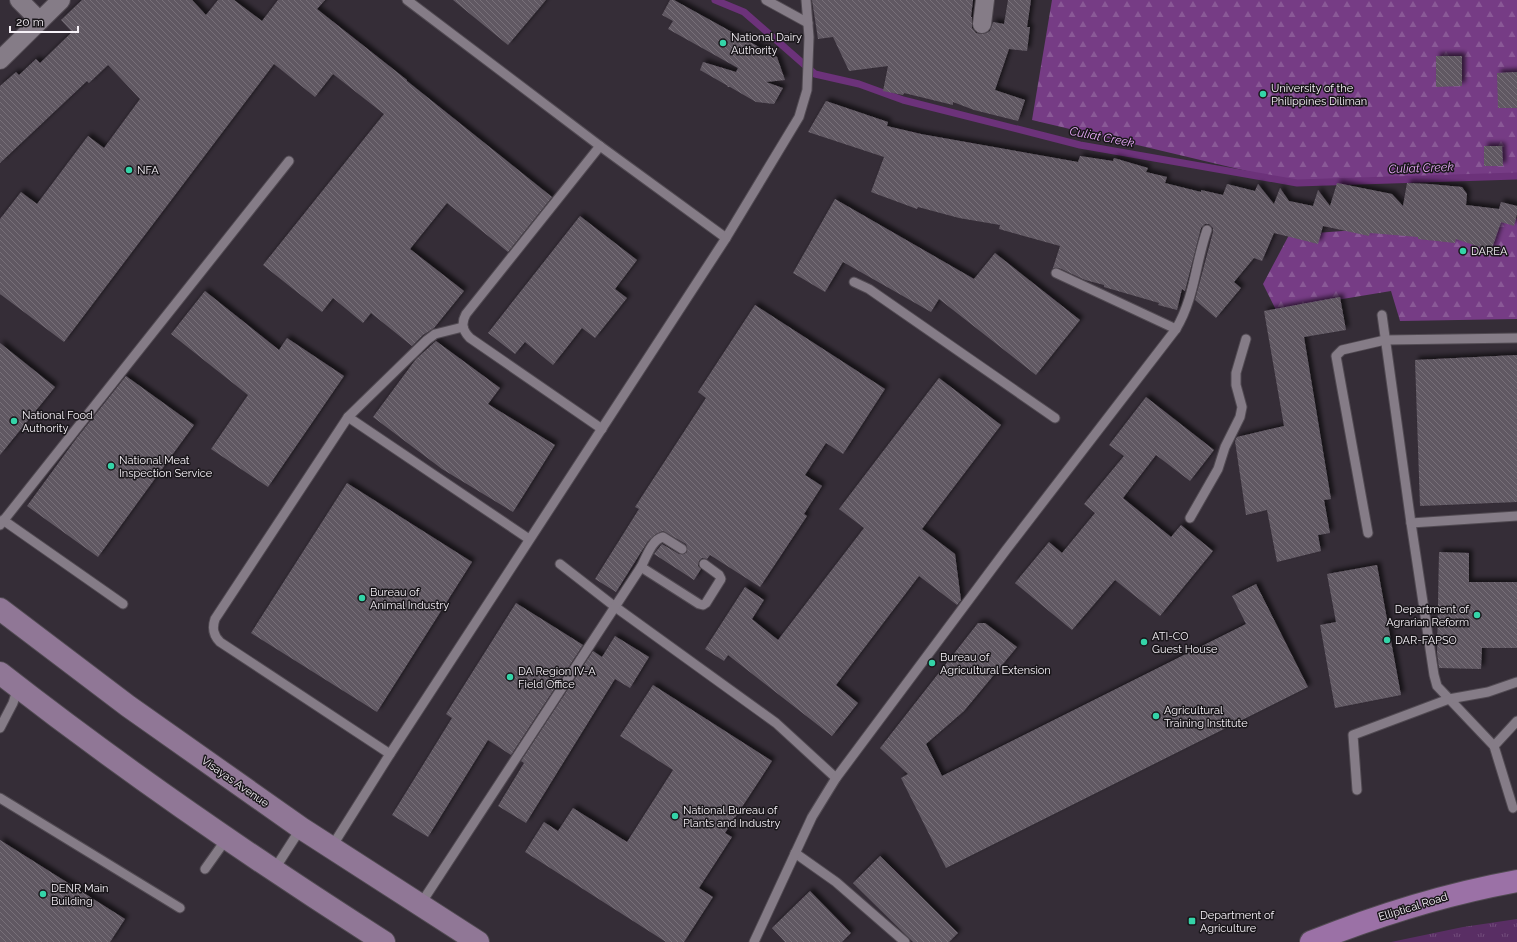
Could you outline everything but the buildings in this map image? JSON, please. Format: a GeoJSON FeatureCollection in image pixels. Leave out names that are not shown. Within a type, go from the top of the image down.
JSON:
{"type":"FeatureCollection","features":[{"type":"Feature","properties":{"kind":"main road","name":"Visayas Avenue"},"geometry":{"type":"LineString","coordinates":[[0,609],[128,706],[331,849],[478,942]]}},
{"type":"Feature","properties":{"kind":"main road"},"geometry":{"type":"LineString","coordinates":[[0,673],[122,764],[227,838],[384,942]]}},
{"type":"Feature","properties":{"kind":"main road","name":"Elliptical Road"},"geometry":{"type":"LineString","coordinates":[[1311,942],[1377,917],[1433,900],[1517,881]]}},
{"type":"Feature","properties":{"kind":"street"},"geometry":{"type":"LineString","coordinates":[[19,0],[40,21]]}},
{"type":"Feature","properties":{"kind":"street"},"geometry":{"type":"LineString","coordinates":[[0,60],[61,0]]}},
{"type":"Feature","properties":{"kind":"street"},"geometry":{"type":"LineString","coordinates":[[982,24],[986,0]]}},
{"type":"Feature","properties":{"kind":"lane"},"geometry":{"type":"LineString","coordinates":[[407,0],[600,146],[726,238]]}},
{"type":"Feature","properties":{"kind":"lane"},"geometry":{"type":"LineString","coordinates":[[766,0],[808,23]]}},
{"type":"Feature","properties":{"kind":"lane"},"geometry":{"type":"LineString","coordinates":[[331,849],[390,754],[529,538],[726,238],[799,117],[807,90],[809,37],[806,0]]}},
{"type":"Feature","properties":{"kind":"lane"},"geometry":{"type":"LineString","coordinates":[[600,146],[466,314],[463,320],[463,327],[465,333],[470,338],[602,429]]}},
{"type":"Feature","properties":{"kind":"lane"},"geometry":{"type":"LineString","coordinates":[[123,604],[1,522],[289,161]]}},
{"type":"Feature","properties":{"kind":"lane"},"geometry":{"type":"LineString","coordinates":[[754,942],[812,818],[836,778],[1006,550],[1176,329],[1185,314],[1190,301],[1202,243],[1207,230]]}},
{"type":"Feature","properties":{"kind":"lane"},"geometry":{"type":"LineString","coordinates":[[1056,274],[1176,329]]}},
{"type":"Feature","properties":{"kind":"lane"},"geometry":{"type":"LineString","coordinates":[[854,282],[868,289],[1055,418]]}},
{"type":"Feature","properties":{"kind":"lane"},"geometry":{"type":"LineString","coordinates":[[1382,315],[1434,675],[1438,686],[1494,746],[1513,808]]}},
{"type":"Feature","properties":{"kind":"lane"},"geometry":{"type":"LineString","coordinates":[[390,754],[220,642],[213,631],[213,625],[215,619],[348,417],[427,340],[435,334],[463,327]]}},
{"type":"Feature","properties":{"kind":"lane"},"geometry":{"type":"LineString","coordinates":[[1368,533],[1336,356],[1342,350],[1385,340],[1517,338]]}},
{"type":"Feature","properties":{"kind":"lane"},"geometry":{"type":"LineString","coordinates":[[1190,518],[1218,470],[1226,447],[1240,417],[1242,408],[1236,385],[1236,374],[1246,339]]}},
{"type":"Feature","properties":{"kind":"lane"},"geometry":{"type":"LineString","coordinates":[[348,417],[529,538]]}},
{"type":"Feature","properties":{"kind":"lane"},"geometry":{"type":"LineString","coordinates":[[1411,523],[1517,516]]}},
{"type":"Feature","properties":{"kind":"lane"},"geometry":{"type":"LineString","coordinates":[[420,905],[655,542],[659,538],[663,538],[682,549]]}},
{"type":"Feature","properties":{"kind":"lane"},"geometry":{"type":"LineString","coordinates":[[560,564],[614,606],[776,723],[836,778]]}},
{"type":"Feature","properties":{"kind":"lane"},"geometry":{"type":"LineString","coordinates":[[640,567],[700,604],[703,604],[706,603],[721,579],[719,575],[704,564]]}},
{"type":"Feature","properties":{"kind":"lane"},"geometry":{"type":"LineString","coordinates":[[1357,790],[1353,735],[1449,699],[1488,692],[1517,682]]}},
{"type":"Feature","properties":{"kind":"lane"},"geometry":{"type":"LineString","coordinates":[[0,728],[13,703],[18,687]]}},
{"type":"Feature","properties":{"kind":"lane"},"geometry":{"type":"LineString","coordinates":[[1494,746],[1517,721]]}},
{"type":"Feature","properties":{"kind":"lane"},"geometry":{"type":"LineString","coordinates":[[0,798],[180,908]]}},
{"type":"Feature","properties":{"kind":"lane"},"geometry":{"type":"LineString","coordinates":[[274,870],[301,828]]}},
{"type":"Feature","properties":{"kind":"lane"},"geometry":{"type":"LineString","coordinates":[[205,869],[227,838]]}},
{"type":"Feature","properties":{"kind":"lane"},"geometry":{"type":"LineString","coordinates":[[795,853],[836,882],[905,942]]}},
{"type":"Feature","properties":{"kind":"green space","name":"University of the Philippines Diliman"},"geometry":{"type":"Polygon","coordinates":[[[1052,0],[1517,0],[1517,176],[1297,183],[1032,120],[1052,0]]]}},
{"type":"Feature","properties":{"kind":"green space"},"geometry":{"type":"Polygon","coordinates":[[[1517,218],[1517,319],[1400,321],[1391,291],[1276,310],[1263,284],[1289,235],[1517,218]]]}},
{"type":"Feature","properties":{"kind":"green space"},"geometry":{"type":"Polygon","coordinates":[[[1517,919],[1517,942],[1391,942],[1463,927],[1517,919]]]}},
{"type":"Feature","properties":{"kind":"waterway","name":"Culiat Creek"},"geometry":{"type":"LineString","coordinates":[[715,0],[744,12],[815,74],[859,84],[903,100],[1080,145],[1297,183],[1517,176]]}},
{"type":"Feature","properties":{"kind":"place","name":"National Dairy Authority"},"geometry":{"type":"Point","coordinates":[723,43]}},
{"type":"Feature","properties":{"kind":"place","name":"University of the Philippines Diliman"},"geometry":{"type":"Point","coordinates":[1263,94]}},
{"type":"Feature","properties":{"kind":"place","name":"NFA"},"geometry":{"type":"Point","coordinates":[129,170]}},
{"type":"Feature","properties":{"kind":"place","name":"DAREA"},"geometry":{"type":"Point","coordinates":[1463,251]}},
{"type":"Feature","properties":{"kind":"place","name":"National Food Authority"},"geometry":{"type":"Point","coordinates":[14,421]}},
{"type":"Feature","properties":{"kind":"place","name":"National Meat Inspection Service"},"geometry":{"type":"Point","coordinates":[111,466]}},
{"type":"Feature","properties":{"kind":"place","name":"Bureau of Animal Industry"},"geometry":{"type":"Point","coordinates":[362,598]}},
{"type":"Feature","properties":{"kind":"place","name":"Department of Agrarian Reform"},"geometry":{"type":"Point","coordinates":[1477,615]}},
{"type":"Feature","properties":{"kind":"place","name":"DAR-FAPSO"},"geometry":{"type":"Point","coordinates":[1387,640]}},
{"type":"Feature","properties":{"kind":"place","name":"ATI-CO Guest House"},"geometry":{"type":"Point","coordinates":[1144,642]}},
{"type":"Feature","properties":{"kind":"place","name":"Bureau of Agricultural Extension"},"geometry":{"type":"Point","coordinates":[932,663]}},
{"type":"Feature","properties":{"kind":"place","name":"DA Region IV-A Field Office"},"geometry":{"type":"Point","coordinates":[510,677]}},
{"type":"Feature","properties":{"kind":"place","name":"Agricultural Training Institute"},"geometry":{"type":"Point","coordinates":[1156,716]}},
{"type":"Feature","properties":{"kind":"place","name":"National Bureau of Plants and Industry"},"geometry":{"type":"Point","coordinates":[675,816]}},
{"type":"Feature","properties":{"kind":"place","name":"DENR Main Building"},"geometry":{"type":"Point","coordinates":[43,894]}},
{"type":"Feature","properties":{"kind":"place","name":"Department of Agriculture"},"geometry":{"type":"Point","coordinates":[1192,921]}}]}
